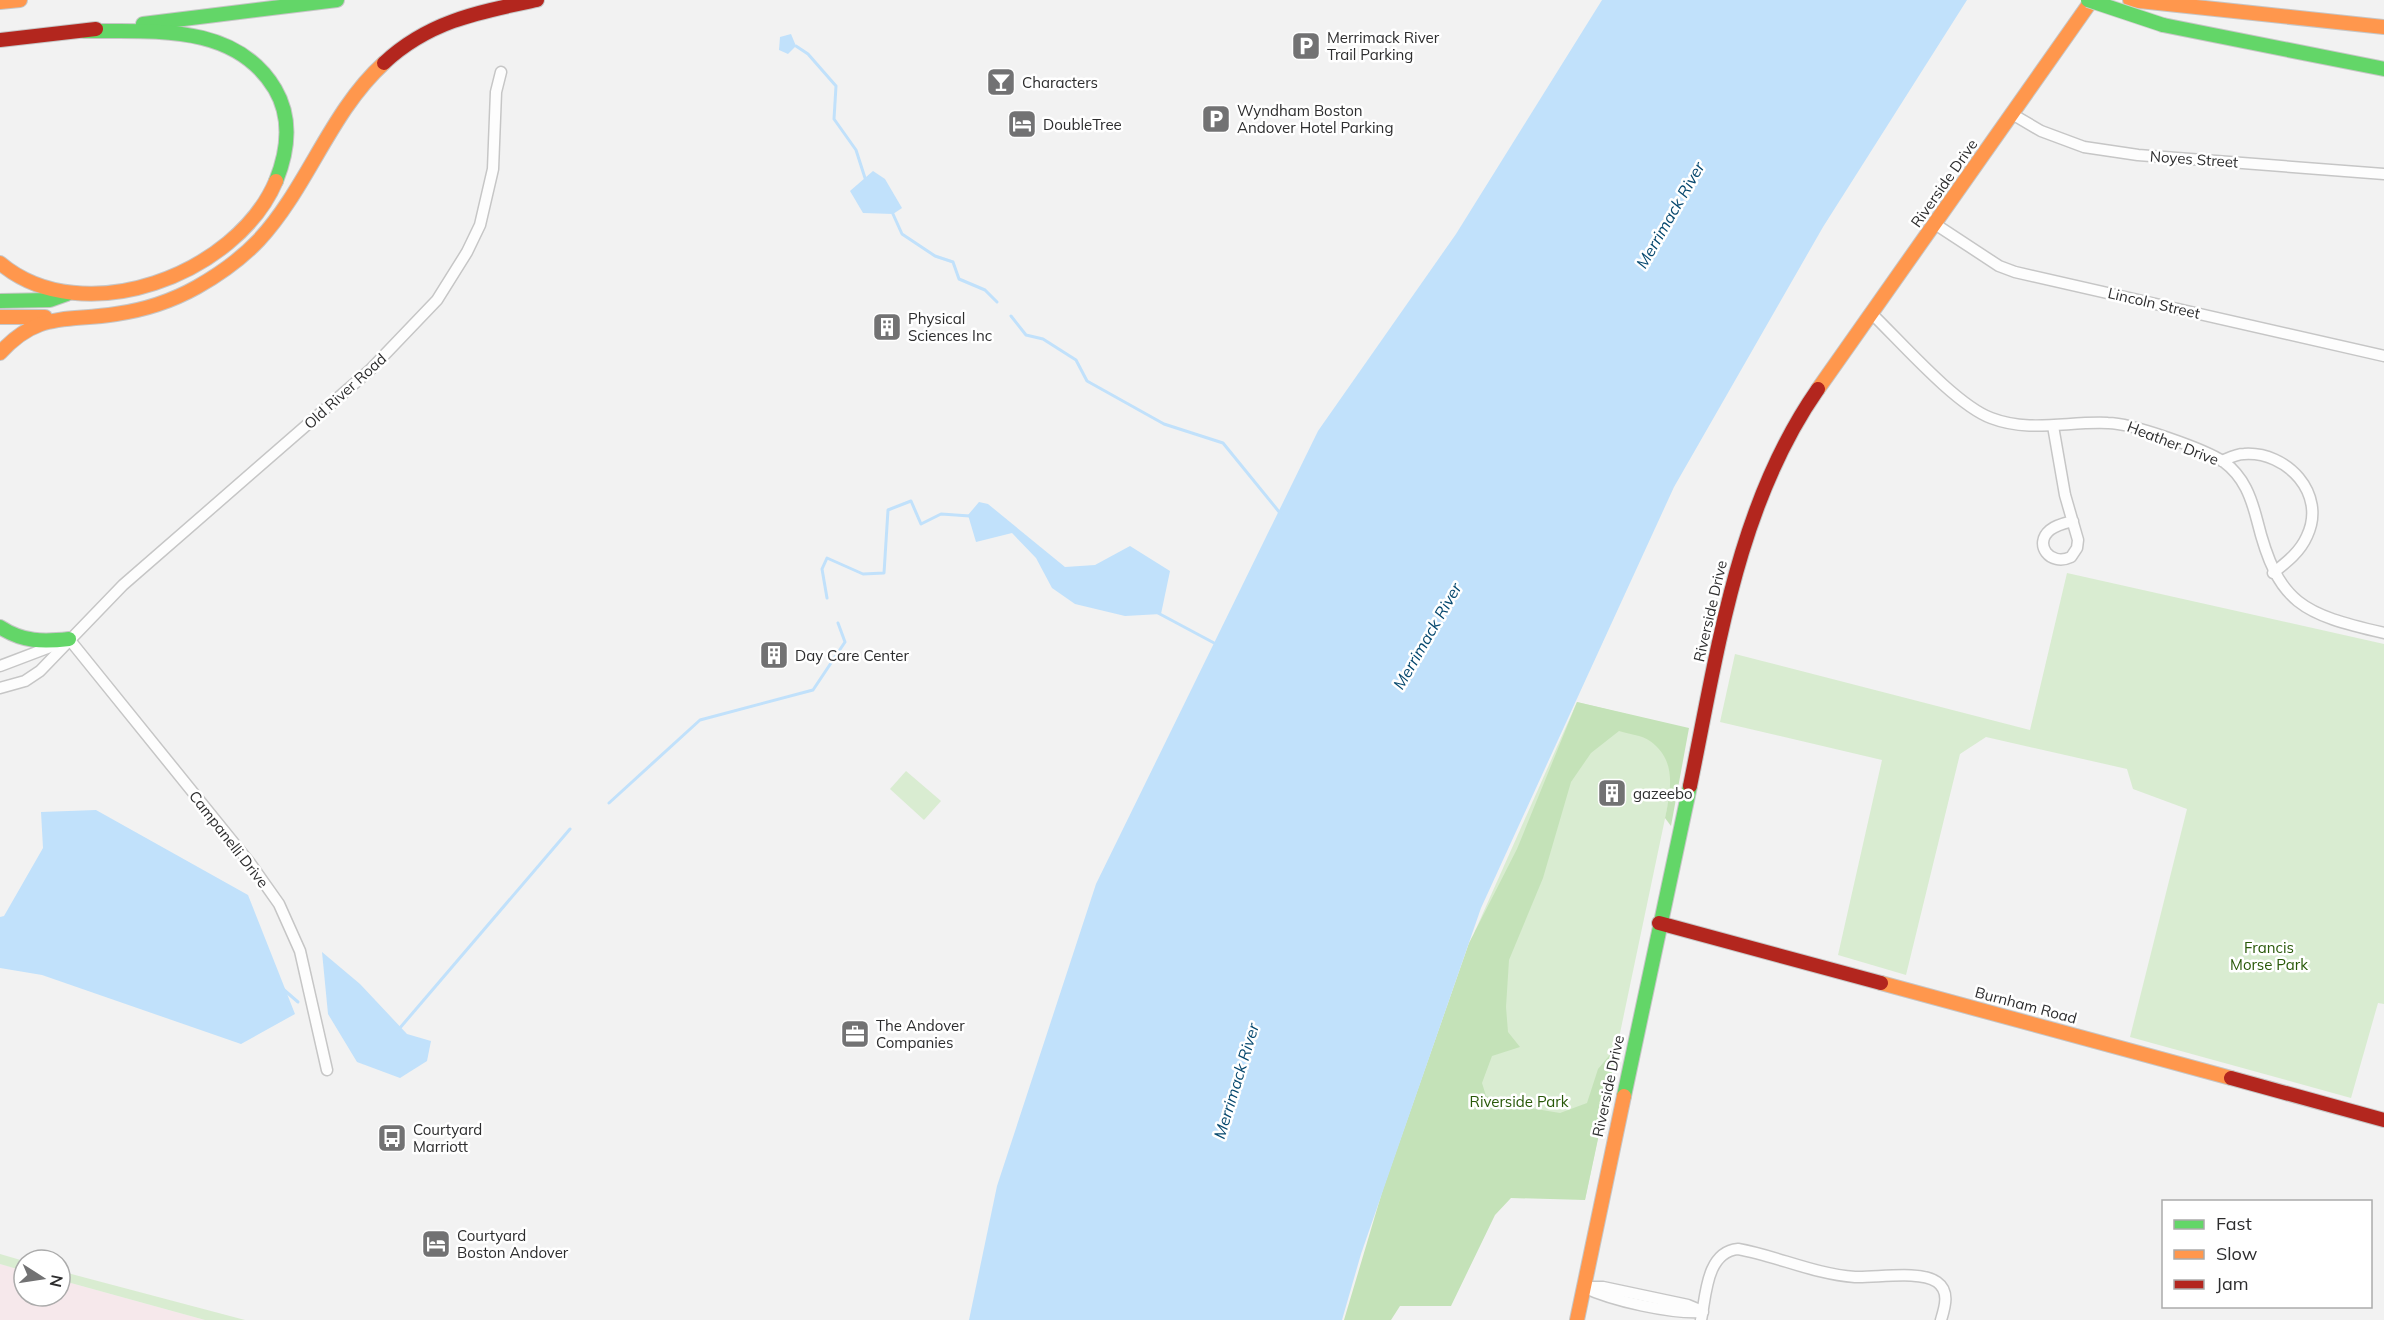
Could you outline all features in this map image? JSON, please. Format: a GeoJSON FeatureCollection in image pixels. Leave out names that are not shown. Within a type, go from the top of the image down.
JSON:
{"type":"FeatureCollection","features":[{"type":"Feature","properties":{"kind":"main road"},"geometry":{"type":"LineString","coordinates":[[0,2],[20,0]]}},
{"type":"Feature","properties":{"kind":"main road"},"geometry":{"type":"LineString","coordinates":[[0,40],[338,0]]}},
{"type":"Feature","properties":{"kind":"main road"},"geometry":{"type":"LineString","coordinates":[[0,317],[62,317],[122,313],[154,306],[180,295],[218,273],[240,258],[264,235],[286,208],[354,93],[382,64],[415,38],[439,26],[537,0]]}},
{"type":"Feature","properties":{"kind":"main road"},"geometry":{"type":"LineString","coordinates":[[2090,0],[2163,25],[2384,69]]}},
{"type":"Feature","properties":{"kind":"main road","name":"Riverside Drive"},"geometry":{"type":"LineString","coordinates":[[1576,1320],[1726,613],[1754,508],[1789,434],[2090,0]]}},
{"type":"Feature","properties":{"kind":"main road"},"geometry":{"type":"LineString","coordinates":[[2130,0],[2384,27]]}},
{"type":"Feature","properties":{"kind":"main road"},"geometry":{"type":"LineString","coordinates":[[0,301],[50,300],[68,294],[128,291],[149,285],[185,269],[243,229],[275,188],[284,167],[287,123],[283,102],[260,68],[244,55],[226,44],[205,37],[182,34],[84,31]]}},
{"type":"Feature","properties":{"kind":"main road"},"geometry":{"type":"LineString","coordinates":[[0,262],[10,273],[68,294]]}},
{"type":"Feature","properties":{"kind":"main road"},"geometry":{"type":"LineString","coordinates":[[0,353],[8,342],[22,332],[37,324],[62,317]]}},
{"type":"Feature","properties":{"kind":"main road"},"geometry":{"type":"LineString","coordinates":[[0,627],[11,636],[26,641],[69,639]]}},
{"type":"Feature","properties":{"kind":"main road","name":"Burnham Road"},"geometry":{"type":"LineString","coordinates":[[1659,923],[2384,1120]]}},
{"type":"Feature","properties":{"kind":"street","name":"Old River Road"},"geometry":{"type":"LineString","coordinates":[[0,688],[25,681],[40,671],[123,585],[370,370],[437,300],[467,252],[480,225],[493,169],[496,92],[501,72]]}},
{"type":"Feature","properties":{"kind":"street","name":"Noyes Street"},"geometry":{"type":"LineString","coordinates":[[2012,114],[2041,131],[2084,147],[2138,155],[2384,174]]}},
{"type":"Feature","properties":{"kind":"street","name":"Lincoln Street"},"geometry":{"type":"LineString","coordinates":[[1935,224],[1999,266],[2015,272],[2384,356]]}},
{"type":"Feature","properties":{"kind":"street","name":"Heather Drive"},"geometry":{"type":"LineString","coordinates":[[1872,314],[1940,380],[1976,410],[1990,417],[2020,425],[2120,423],[2147,431],[2222,461],[2234,470],[2249,493],[2273,573],[2294,597],[2313,612],[2340,623],[2384,633]]}},
{"type":"Feature","properties":{"kind":"street"},"geometry":{"type":"LineString","coordinates":[[2053,426],[2065,495],[2073,521]]}},
{"type":"Feature","properties":{"kind":"street"},"geometry":{"type":"LineString","coordinates":[[2222,461],[2244,454],[2272,458],[2295,472],[2304,483],[2312,507],[2308,534],[2289,561],[2273,573]]}},
{"type":"Feature","properties":{"kind":"street","name":"Old River Road"},"geometry":{"type":"LineString","coordinates":[[0,666],[69,639]]}},
{"type":"Feature","properties":{"kind":"street","name":"Campanelli Drive"},"geometry":{"type":"LineString","coordinates":[[69,639],[250,863],[279,904],[300,951],[327,1070]]}},
{"type":"Feature","properties":{"kind":"street"},"geometry":{"type":"LineString","coordinates":[[1583,1287],[1603,1287],[1688,1305],[1702,1316],[1714,1265],[1725,1253],[1738,1249],[1832,1274],[1856,1277],[1917,1277],[1932,1280],[1944,1290],[1946,1298],[1941,1320]]}},
{"type":"Feature","properties":{"kind":"shaded area"},"geometry":{"type":"Polygon","coordinates":[[[0,1264],[12,1268],[12,1308],[72,1308],[72,1283],[205,1320],[0,1320],[0,1264]]]}},
{"type":"Feature","properties":{"kind":"green space","name":"Francis Morse Park"},"geometry":{"type":"Polygon","coordinates":[[[2067,573],[2384,644],[2384,1004],[2378,1003],[2351,1098],[2130,1037],[2187,809],[2133,789],[2127,769],[1986,737],[1960,754],[1906,975],[1838,955],[1882,760],[1720,722],[1735,654],[2030,730],[2067,573]]]}},
{"type":"Feature","properties":{"kind":"green space","name":"Riverside Park"},"geometry":{"type":"Polygon","coordinates":[[[1577,702],[1684,728],[1585,1200],[1413,1175],[1475,931],[1577,702]]]}},
{"type":"Feature","properties":{"kind":"green space"},"geometry":{"type":"Polygon","coordinates":[[[1577,702],[1689,728],[1671,826],[1665,818],[1670,776],[1665,757],[1659,749],[1643,737],[1619,731],[1591,753],[1571,782],[1543,878],[1509,960],[1506,1007],[1508,1032],[1520,1047],[1492,1056],[1482,1083],[1486,1096],[1518,1106],[1560,1113],[1587,1103],[1598,1069],[1618,1045],[1585,1200],[1511,1198],[1495,1215],[1451,1306],[1400,1306],[1391,1320],[1344,1320],[1383,1189],[1469,943],[1517,849],[1577,702]]]}},
{"type":"Feature","properties":{"kind":"green space"},"geometry":{"type":"Polygon","coordinates":[[[906,771],[941,801],[924,820],[890,789],[906,771]]]}},
{"type":"Feature","properties":{"kind":"green space"},"geometry":{"type":"Polygon","coordinates":[[[0,1254],[12,1258],[12,1268],[0,1264],[0,1254]]]}},
{"type":"Feature","properties":{"kind":"green space"},"geometry":{"type":"Polygon","coordinates":[[[72,1274],[245,1320],[205,1320],[72,1283],[72,1274]]]}},
{"type":"Feature","properties":{"kind":"water","name":"Merrimack River"},"geometry":{"type":"Polygon","coordinates":[[[1602,0],[1967,0],[1823,227],[1674,487],[1481,908],[1361,1254],[1342,1320],[969,1320],[997,1186],[1096,884],[1318,431],[1456,234],[1602,0]]]}},
{"type":"Feature","properties":{"kind":"water"},"geometry":{"type":"Polygon","coordinates":[[[791,34],[796,46],[788,54],[779,50],[780,37],[791,34]]]}},
{"type":"Feature","properties":{"kind":"water"},"geometry":{"type":"Polygon","coordinates":[[[873,171],[885,179],[902,208],[893,214],[863,213],[850,191],[873,171]]]}},
{"type":"Feature","properties":{"kind":"water"},"geometry":{"type":"Polygon","coordinates":[[[979,502],[988,504],[1065,567],[1095,565],[1130,546],[1170,571],[1161,614],[1125,616],[1075,604],[1052,588],[1036,558],[1012,533],[976,542],[968,515],[979,502]]]}},
{"type":"Feature","properties":{"kind":"water"},"geometry":{"type":"Polygon","coordinates":[[[96,810],[248,895],[295,1014],[241,1044],[42,975],[0,968],[0,917],[4,916],[43,848],[41,812],[96,810]]]}},
{"type":"Feature","properties":{"kind":"water"},"geometry":{"type":"Polygon","coordinates":[[[322,952],[360,984],[407,1034],[431,1041],[427,1061],[400,1078],[357,1062],[328,1014],[322,952]]]}},
{"type":"Feature","properties":{"kind":"waterway"},"geometry":{"type":"LineString","coordinates":[[796,46],[808,54],[836,86],[834,119],[856,150],[865,178]]}},
{"type":"Feature","properties":{"kind":"waterway"},"geometry":{"type":"LineString","coordinates":[[893,214],[902,234],[935,256],[953,262],[959,279],[985,290],[997,302]]}},
{"type":"Feature","properties":{"kind":"waterway"},"geometry":{"type":"LineString","coordinates":[[1011,316],[1026,335],[1043,339],[1076,360],[1087,381],[1164,424],[1223,443],[1280,513]]}},
{"type":"Feature","properties":{"kind":"waterway"},"geometry":{"type":"LineString","coordinates":[[827,598],[822,569],[827,558],[863,574],[884,573],[888,510],[911,501],[921,524],[941,514],[970,516]]}},
{"type":"Feature","properties":{"kind":"waterway"},"geometry":{"type":"LineString","coordinates":[[1158,613],[1216,644]]}},
{"type":"Feature","properties":{"kind":"waterway"},"geometry":{"type":"LineString","coordinates":[[609,803],[700,720],[813,690],[845,642],[838,623]]}},
{"type":"Feature","properties":{"kind":"waterway"},"geometry":{"type":"LineString","coordinates":[[399,1029],[570,829]]}},
{"type":"Feature","properties":{"kind":"waterway"},"geometry":{"type":"LineString","coordinates":[[283,989],[298,1002]]}},
{"type":"Feature","properties":{"kind":"traffic: fast"},"geometry":{"type":"LineString","coordinates":[[143,24],[337,0]]}},
{"type":"Feature","properties":{"kind":"traffic: fast"},"geometry":{"type":"LineString","coordinates":[[2088,0],[2163,25]]}},
{"type":"Feature","properties":{"kind":"traffic: fast"},"geometry":{"type":"LineString","coordinates":[[2163,25],[2384,69]]}},
{"type":"Feature","properties":{"kind":"traffic: fast"},"geometry":{"type":"LineString","coordinates":[[84,31],[163,32],[190,35],[215,41],[238,52],[258,67],[275,89],[286,123],[283,158],[276,181]]}},
{"type":"Feature","properties":{"kind":"traffic: fast"},"geometry":{"type":"LineString","coordinates":[[0,301],[50,300],[67,294]]}},
{"type":"Feature","properties":{"kind":"traffic: fast"},"geometry":{"type":"LineString","coordinates":[[0,627],[17,636],[33,640],[69,639]]}},
{"type":"Feature","properties":{"kind":"traffic: fast"},"geometry":{"type":"LineString","coordinates":[[1624,1096],[1690,786]]}},
{"type":"Feature","properties":{"kind":"traffic: slow"},"geometry":{"type":"LineString","coordinates":[[0,2],[20,0]]}},
{"type":"Feature","properties":{"kind":"traffic: slow"},"geometry":{"type":"LineString","coordinates":[[1818,389],[2092,0]]}},
{"type":"Feature","properties":{"kind":"traffic: slow"},"geometry":{"type":"LineString","coordinates":[[2130,0],[2384,27]]}},
{"type":"Feature","properties":{"kind":"traffic: slow"},"geometry":{"type":"LineString","coordinates":[[0,353],[27,330],[40,324],[126,312],[158,304],[197,287],[230,266],[259,240],[276,219],[349,104],[365,82],[384,63]]}},
{"type":"Feature","properties":{"kind":"traffic: slow"},"geometry":{"type":"LineString","coordinates":[[0,263],[34,283],[73,293],[114,292],[154,283],[193,266],[228,243],[256,214],[276,181]]}},
{"type":"Feature","properties":{"kind":"traffic: slow"},"geometry":{"type":"LineString","coordinates":[[0,317],[45,317]]}},
{"type":"Feature","properties":{"kind":"traffic: slow"},"geometry":{"type":"LineString","coordinates":[[1881,983],[2231,1078]]}},
{"type":"Feature","properties":{"kind":"traffic: slow"},"geometry":{"type":"LineString","coordinates":[[1577,1320],[1624,1096]]}},
{"type":"Feature","properties":{"kind":"traffic: jam"},"geometry":{"type":"LineString","coordinates":[[384,63],[419,37],[456,20],[537,0]]}},
{"type":"Feature","properties":{"kind":"traffic: jam"},"geometry":{"type":"LineString","coordinates":[[0,40],[96,29]]}},
{"type":"Feature","properties":{"kind":"traffic: jam"},"geometry":{"type":"LineString","coordinates":[[1690,786],[1721,631],[1749,530],[1790,434],[1818,389]]}},
{"type":"Feature","properties":{"kind":"traffic: jam"},"geometry":{"type":"LineString","coordinates":[[1659,923],[1881,983]]}},
{"type":"Feature","properties":{"kind":"traffic: jam"},"geometry":{"type":"LineString","coordinates":[[2231,1078],[2384,1120]]}},
{"type":"Feature","properties":{"kind":"place","name":"Merrimack River Trail Parking"},"geometry":{"type":"Point","coordinates":[1306,46]}},
{"type":"Feature","properties":{"kind":"place","name":"Characters"},"geometry":{"type":"Point","coordinates":[1001,82]}},
{"type":"Feature","properties":{"kind":"place","name":"Wyndham Boston Andover Hotel Parking"},"geometry":{"type":"Point","coordinates":[1216,119]}},
{"type":"Feature","properties":{"kind":"place","name":"DoubleTree"},"geometry":{"type":"Point","coordinates":[1022,124]}},
{"type":"Feature","properties":{"kind":"place","name":"Physical Sciences Inc"},"geometry":{"type":"Point","coordinates":[887,327]}},
{"type":"Feature","properties":{"kind":"place","name":"Day Care Center"},"geometry":{"type":"Point","coordinates":[774,655]}},
{"type":"Feature","properties":{"kind":"place","name":"gazeebo"},"geometry":{"type":"Point","coordinates":[1612,793]}},
{"type":"Feature","properties":{"kind":"place","name":"The Andover Companies"},"geometry":{"type":"Point","coordinates":[855,1034]}},
{"type":"Feature","properties":{"kind":"place","name":"Courtyard Marriott"},"geometry":{"type":"Point","coordinates":[392,1138]}},
{"type":"Feature","properties":{"kind":"place","name":"Courtyard Boston Andover"},"geometry":{"type":"Point","coordinates":[436,1244]}}]}
